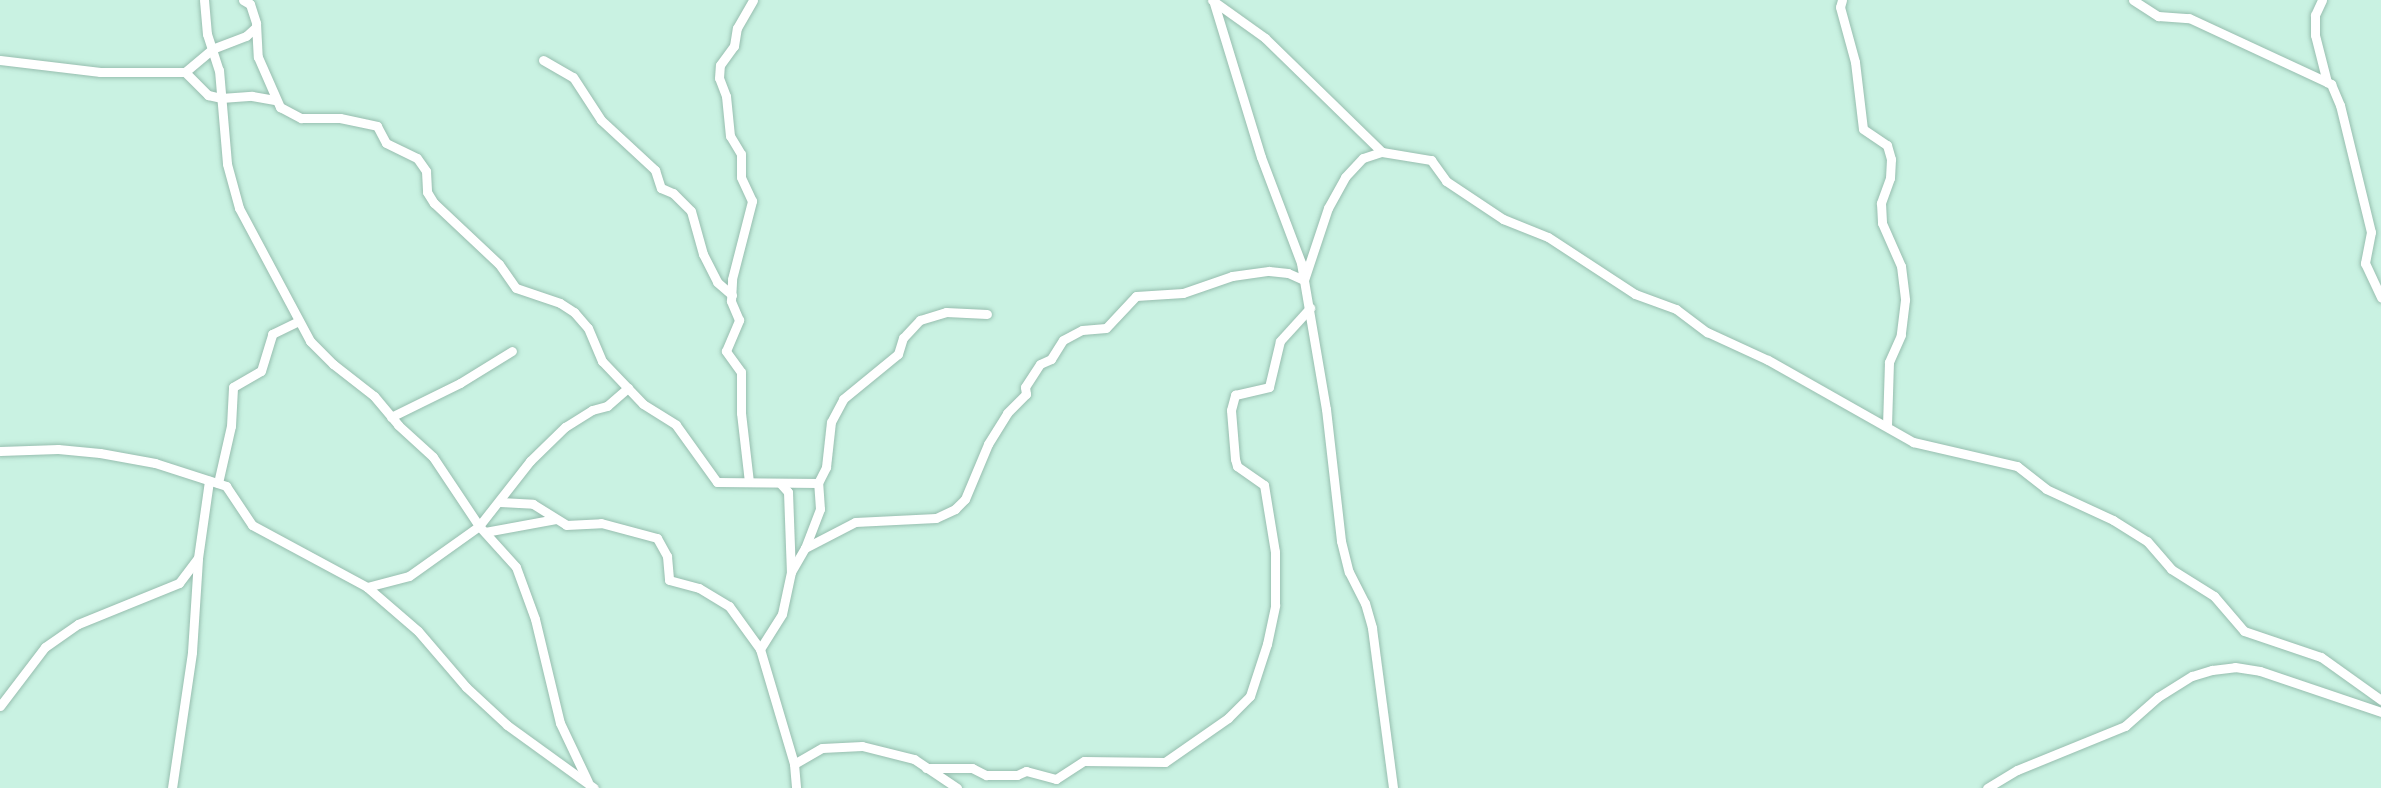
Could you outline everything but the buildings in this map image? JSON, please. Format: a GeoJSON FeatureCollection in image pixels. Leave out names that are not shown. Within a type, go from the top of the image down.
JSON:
{"type":"FeatureCollection","features":[{"type":"Feature","properties":{"kind":"street"},"geometry":{"type":"LineString","coordinates":[[204,0],[205,25],[219,70],[223,140],[231,186],[297,322],[316,348],[374,396],[391,417],[441,465],[482,529],[510,558],[522,577],[560,723],[591,785]]}},
{"type":"Feature","properties":{"kind":"street"},"geometry":{"type":"LineString","coordinates":[[243,0],[250,4],[256,27],[258,57],[275,100]]}},
{"type":"Feature","properties":{"kind":"street"},"geometry":{"type":"LineString","coordinates":[[749,482],[741,413],[741,372],[726,351],[739,320],[732,295],[733,271],[752,201],[741,177],[741,154],[730,136],[726,96],[719,78],[720,65],[734,46],[737,28],[753,0]]}},
{"type":"Feature","properties":{"kind":"street"},"geometry":{"type":"LineString","coordinates":[[1213,0],[1265,38],[1382,152]]}},
{"type":"Feature","properties":{"kind":"street"},"geometry":{"type":"LineString","coordinates":[[1213,0],[1261,157],[1293,237],[1304,280],[1341,541],[1349,572],[1365,603],[1372,628],[1393,788]]}},
{"type":"Feature","properties":{"kind":"street"},"geometry":{"type":"LineString","coordinates":[[1842,0],[1840,7],[1855,62],[1863,129],[1887,145],[1891,159],[1890,178],[1881,203],[1882,223],[1901,266],[1905,300],[1901,335],[1889,362],[1887,426]]}},
{"type":"Feature","properties":{"kind":"street"},"geometry":{"type":"LineString","coordinates":[[2133,0],[2158,16],[2189,18],[2327,82]]}},
{"type":"Feature","properties":{"kind":"street"},"geometry":{"type":"LineString","coordinates":[[2322,0],[2315,15],[2315,35],[2327,82],[2340,105],[2371,232],[2365,263],[2381,298]]}},
{"type":"Feature","properties":{"kind":"street"},"geometry":{"type":"LineString","coordinates":[[0,60],[100,72],[185,72],[212,49],[246,36],[256,27]]}},
{"type":"Feature","properties":{"kind":"street"},"geometry":{"type":"LineString","coordinates":[[543,60],[573,77],[601,120],[655,170],[661,188],[673,193],[691,211],[703,254],[717,282],[732,295]]}},
{"type":"Feature","properties":{"kind":"street"},"geometry":{"type":"LineString","coordinates":[[185,72],[208,95],[275,100],[301,118],[340,118],[377,126],[386,143],[417,158],[426,171],[427,192],[434,203],[481,245],[516,288],[560,303],[574,312],[588,328],[602,361],[643,404],[676,425],[717,482],[818,483]]}},
{"type":"Feature","properties":{"kind":"street"},"geometry":{"type":"LineString","coordinates":[[1304,280],[1328,208],[1345,177],[1363,158],[1382,152],[1431,160],[1446,181],[1503,219],[1548,237],[1635,294],[1676,309],[1707,332],[1768,360],[1930,448],[2017,466],[2046,489],[2113,520],[2147,541],[2171,569],[2214,596],[2244,631],[2321,657],[2381,700]]}},
{"type":"Feature","properties":{"kind":"street"},"geometry":{"type":"LineString","coordinates":[[805,548],[855,522],[936,518],[955,509],[965,499],[988,444],[1007,413],[1026,394],[1025,387],[1040,364],[1051,359],[1070,336],[1082,330],[1106,328],[1136,296],[1183,293],[1232,276],[1269,271],[1288,273],[1304,280]]}},
{"type":"Feature","properties":{"kind":"street"},"geometry":{"type":"LineString","coordinates":[[926,768],[972,768],[986,775],[1017,775],[1026,771],[1056,779],[1084,761],[1165,762],[1228,718],[1250,696],[1267,644],[1275,605],[1275,552],[1264,485],[1237,466],[1231,410],[1235,395],[1269,387],[1280,341],[1310,308]]}},
{"type":"Feature","properties":{"kind":"street"},"geometry":{"type":"LineString","coordinates":[[791,572],[805,548],[820,509],[818,483],[826,467],[831,422],[838,407],[860,383],[898,354],[903,338],[920,320],[946,312],[987,314]]}},
{"type":"Feature","properties":{"kind":"street"},"geometry":{"type":"LineString","coordinates":[[172,788],[195,630],[198,558],[213,482],[231,426],[233,387],[261,371],[272,334],[297,322]]}},
{"type":"Feature","properties":{"kind":"street"},"geometry":{"type":"LineString","coordinates":[[391,417],[481,371],[512,351]]}},
{"type":"Feature","properties":{"kind":"street"},"geometry":{"type":"LineString","coordinates":[[367,587],[409,576],[482,529],[530,461],[565,427],[592,410],[607,406],[628,388]]}},
{"type":"Feature","properties":{"kind":"street"},"geometry":{"type":"LineString","coordinates":[[0,451],[91,451],[147,461],[213,482],[230,492],[252,525],[367,587],[418,631],[466,687],[507,725],[554,762],[591,785]]}},
{"type":"Feature","properties":{"kind":"street"},"geometry":{"type":"LineString","coordinates":[[760,649],[782,614],[791,572],[788,492],[780,483]]}},
{"type":"Feature","properties":{"kind":"street"},"geometry":{"type":"LineString","coordinates":[[500,502],[533,504],[574,526],[601,523],[657,538],[667,556],[669,580],[699,588],[729,606],[748,627],[760,649],[794,764],[796,788]]}},
{"type":"Feature","properties":{"kind":"street"},"geometry":{"type":"LineString","coordinates":[[482,529],[556,519]]}},
{"type":"Feature","properties":{"kind":"street"},"geometry":{"type":"LineString","coordinates":[[0,706],[45,647],[78,624],[179,583],[198,558]]}},
{"type":"Feature","properties":{"kind":"street"},"geometry":{"type":"LineString","coordinates":[[1987,788],[2017,770],[2125,726],[2158,697],[2192,676],[2212,670],[2235,667],[2260,671],[2381,712]]}},
{"type":"Feature","properties":{"kind":"street"},"geometry":{"type":"LineString","coordinates":[[794,764],[822,748],[842,745],[901,753],[957,788]]}}]}
